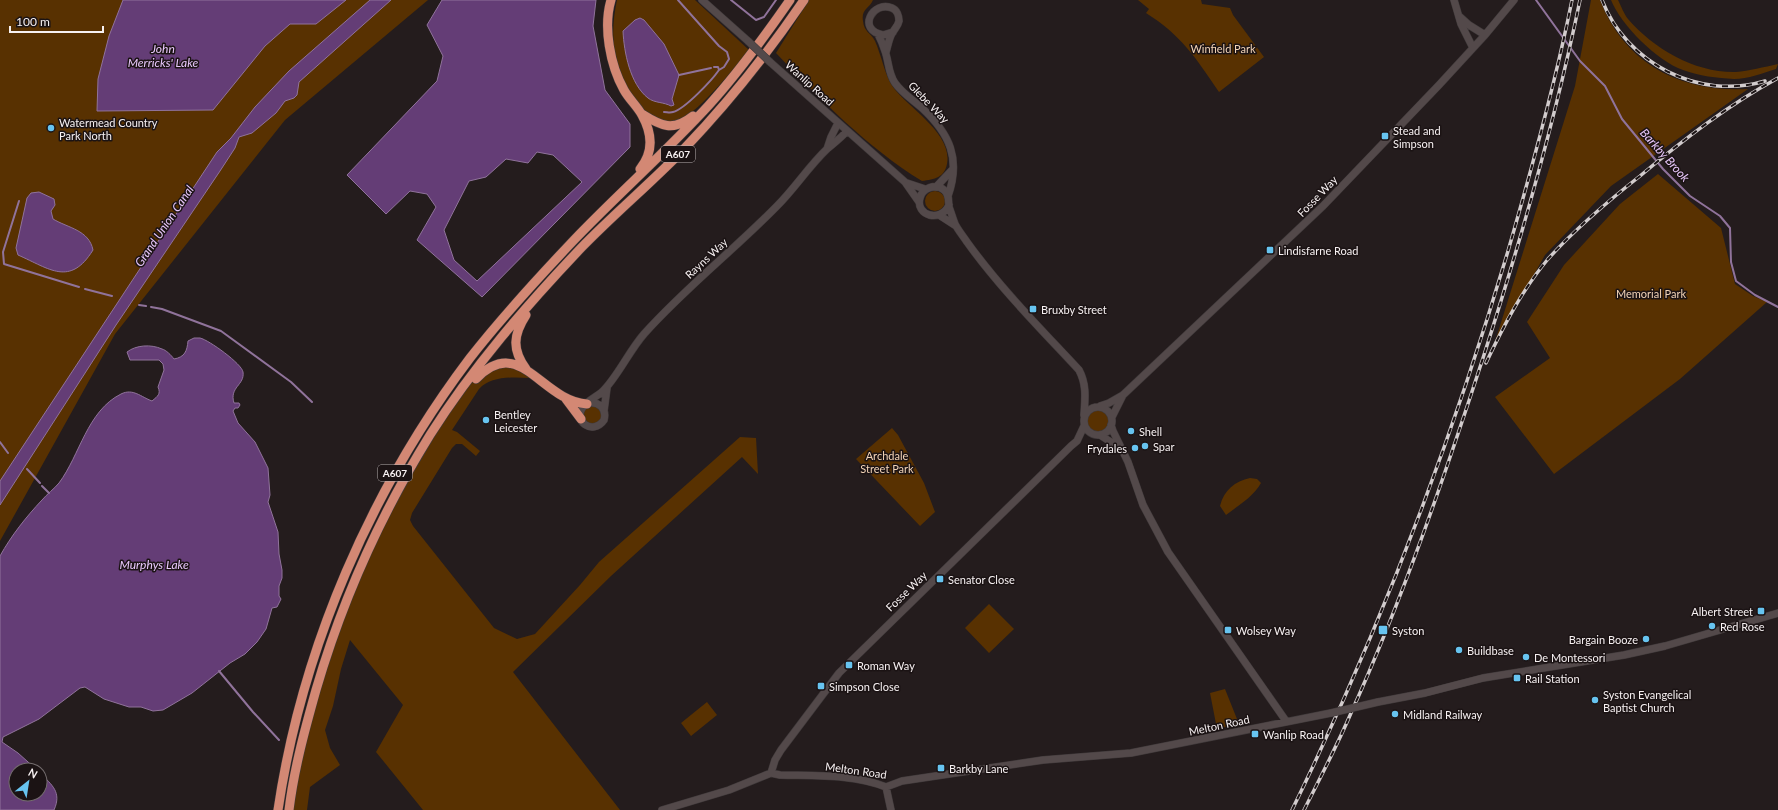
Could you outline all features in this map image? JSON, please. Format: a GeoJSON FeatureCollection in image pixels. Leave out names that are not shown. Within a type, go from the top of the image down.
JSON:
{"type":"FeatureCollection","features":[{"type":"Feature","properties":{"kind":"highway"},"geometry":{"type":"LineString","coordinates":[[611,0],[608,11],[609,37],[613,62],[623,89],[642,114],[650,136],[649,154],[645,164],[619,195]]}},
{"type":"Feature","properties":{"kind":"highway","name":"A607"},"geometry":{"type":"LineString","coordinates":[[278,810],[294,724],[311,666],[333,603],[384,494],[410,447],[470,358],[495,327],[574,239],[710,104],[763,39],[790,0]]}},
{"type":"Feature","properties":{"kind":"highway","name":"A607"},"geometry":{"type":"LineString","coordinates":[[289,810],[291,790],[305,727],[322,669],[344,607],[379,528],[430,435],[508,329],[582,247],[683,150],[725,104],[772,46],[804,0]]}},
{"type":"Feature","properties":{"kind":"highway"},"geometry":{"type":"LineString","coordinates":[[642,114],[663,125],[678,125],[710,104]]}},
{"type":"Feature","properties":{"kind":"highway"},"geometry":{"type":"LineString","coordinates":[[528,372],[519,360],[516,352],[516,341],[521,324],[538,295]]}},
{"type":"Feature","properties":{"kind":"highway"},"geometry":{"type":"LineString","coordinates":[[454,401],[490,366],[506,362],[528,372],[566,398],[576,403],[587,403]]}},
{"type":"Feature","properties":{"kind":"highway"},"geometry":{"type":"LineString","coordinates":[[566,398],[581,419]]}},
{"type":"Feature","properties":{"kind":"street","name":"Wanlip Road"},"geometry":{"type":"LineString","coordinates":[[702,0],[905,182],[920,202]]}},
{"type":"Feature","properties":{"kind":"street"},"geometry":{"type":"LineString","coordinates":[[875,8],[879,0]]}},
{"type":"Feature","properties":{"kind":"street"},"geometry":{"type":"LineString","coordinates":[[1454,0],[1464,32],[1473,48]]}},
{"type":"Feature","properties":{"kind":"street","name":"Fosse Way"},"geometry":{"type":"LineString","coordinates":[[1123,395],[1315,214],[1439,85],[1485,35],[1514,0]]}},
{"type":"Feature","properties":{"kind":"street"},"geometry":{"type":"LineString","coordinates":[[886,52],[893,32],[898,26],[898,17],[895,9],[890,3],[875,8],[870,12],[869,25],[873,30],[878,34],[888,34],[893,32]]}},
{"type":"Feature","properties":{"kind":"street"},"geometry":{"type":"LineString","coordinates":[[1459,16],[1472,28],[1485,35]]}},
{"type":"Feature","properties":{"kind":"street","name":"Glebe Way"},"geometry":{"type":"LineString","coordinates":[[878,34],[886,52],[886,62],[895,84],[944,132],[954,158],[952,181],[948,196]]}},
{"type":"Feature","properties":{"kind":"street","name":"Rayns Way"},"geometry":{"type":"LineString","coordinates":[[827,150],[831,137],[838,123]]}},
{"type":"Feature","properties":{"kind":"street","name":"Rayns Way"},"geometry":{"type":"LineString","coordinates":[[587,403],[607,387],[644,334],[778,206],[827,150],[847,131]]}},
{"type":"Feature","properties":{"kind":"street"},"geometry":{"type":"LineString","coordinates":[[949,205],[944,212],[939,215],[932,216],[927,214],[921,208],[920,197],[925,189],[936,186],[953,169]]}},
{"type":"Feature","properties":{"kind":"street","name":"Wanlip Road"},"geometry":{"type":"LineString","coordinates":[[905,182],[925,189]]}},
{"type":"Feature","properties":{"kind":"street"},"geometry":{"type":"LineString","coordinates":[[936,186],[945,191],[948,196],[949,205],[956,226],[988,268],[1079,370],[1083,378],[1085,392],[1084,426],[1093,434],[1100,435],[1120,448]]}},
{"type":"Feature","properties":{"kind":"street"},"geometry":{"type":"LineString","coordinates":[[939,215],[956,226]]}},
{"type":"Feature","properties":{"kind":"street","name":"Rayns Way"},"geometry":{"type":"LineString","coordinates":[[604,411],[607,387]]}},
{"type":"Feature","properties":{"kind":"street"},"geometry":{"type":"LineString","coordinates":[[1085,392],[1090,400],[1108,410],[1112,417]]}},
{"type":"Feature","properties":{"kind":"street"},"geometry":{"type":"LineString","coordinates":[[1084,415],[1087,410],[1109,404],[1123,395]]}},
{"type":"Feature","properties":{"kind":"street"},"geometry":{"type":"LineString","coordinates":[[1123,395],[1112,417],[1112,425],[1120,448],[1128,462],[1143,505],[1168,552],[1286,721]]}},
{"type":"Feature","properties":{"kind":"street"},"geometry":{"type":"LineString","coordinates":[[595,402],[600,404],[604,411],[604,420],[597,426],[588,426],[581,419],[581,410],[587,403],[595,402]]}},
{"type":"Feature","properties":{"kind":"street"},"geometry":{"type":"LineString","coordinates":[[1100,435],[1107,432],[1112,425]]}},
{"type":"Feature","properties":{"kind":"street","name":"Fosse Way"},"geometry":{"type":"LineString","coordinates":[[1077,441],[1084,426]]}},
{"type":"Feature","properties":{"kind":"street","name":"Fosse Way"},"geometry":{"type":"LineString","coordinates":[[771,773],[775,760],[781,750],[839,672],[1077,441],[1093,434]]}},
{"type":"Feature","properties":{"kind":"street","name":"Melton Road"},"geometry":{"type":"LineString","coordinates":[[662,810],[687,804],[729,790],[771,773],[780,775],[841,777],[872,781],[886,787],[902,781],[1043,760],[1130,753],[1331,713],[1425,693],[1483,678],[1624,655],[1665,646],[1778,613]]}},
{"type":"Feature","properties":{"kind":"street"},"geometry":{"type":"LineString","coordinates":[[886,787],[891,810]]}},
{"type":"Feature","properties":{"kind":"green space"},"geometry":{"type":"Polygon","coordinates":[[[0,0],[428,0],[285,120],[115,334],[0,541],[0,0]]]}},
{"type":"Feature","properties":{"kind":"green space"},"geometry":{"type":"Polygon","coordinates":[[[617,0],[695,0],[749,50],[704,102],[693,111],[683,118],[675,121],[662,121],[651,116],[641,107],[632,96],[620,70],[613,40],[617,0]]]}},
{"type":"Feature","properties":{"kind":"green space"},"geometry":{"type":"Polygon","coordinates":[[[809,0],[873,0],[863,14],[865,28],[875,41],[893,87],[928,122],[943,142],[947,153],[947,164],[946,169],[941,175],[922,181],[883,154],[845,122],[776,53],[809,0]]]}},
{"type":"Feature","properties":{"kind":"green space","name":"Winfield Park"},"geometry":{"type":"Polygon","coordinates":[[[1138,0],[1201,0],[1202,4],[1230,8],[1233,15],[1264,57],[1219,92],[1187,48],[1169,30],[1146,13],[1149,9],[1138,0]]]}},
{"type":"Feature","properties":{"kind":"green space"},"geometry":{"type":"Polygon","coordinates":[[[1591,0],[1600,0],[1611,22],[1624,41],[1640,57],[1658,70],[1678,79],[1700,86],[1724,89],[1748,89],[1611,186],[1545,255],[1494,345],[1575,86],[1591,0]]]}},
{"type":"Feature","properties":{"kind":"green space"},"geometry":{"type":"Polygon","coordinates":[[[1611,0],[1618,0],[1628,19],[1650,40],[1676,57],[1691,64],[1721,71],[1736,72],[1778,64],[1776,69],[1739,79],[1695,74],[1683,70],[1662,59],[1641,41],[1631,31],[1616,10],[1611,0]]]}},
{"type":"Feature","properties":{"kind":"green space","name":"Memorial Park"},"geometry":{"type":"Polygon","coordinates":[[[1658,174],[1721,228],[1735,284],[1753,296],[1767,302],[1680,379],[1554,474],[1495,397],[1550,358],[1527,322],[1564,265],[1620,204],[1658,174]]]}},
{"type":"Feature","properties":{"kind":"green space"},"geometry":{"type":"Polygon","coordinates":[[[935,191],[942,194],[945,201],[942,208],[935,211],[928,208],[925,201],[928,194],[935,191]]]}},
{"type":"Feature","properties":{"kind":"green space"},"geometry":{"type":"Polygon","coordinates":[[[497,363],[528,372],[530,378],[503,378],[490,382],[479,389],[452,430],[457,432],[480,451],[476,456],[462,444],[456,444],[452,448],[412,513],[410,520],[413,526],[494,628],[517,639],[535,634],[599,562],[740,437],[756,438],[758,474],[742,457],[611,576],[513,672],[620,810],[423,810],[376,752],[403,705],[350,640],[341,669],[333,706],[325,730],[330,748],[340,765],[310,787],[307,810],[289,810],[322,669],[379,528],[454,401],[480,374],[497,363]]]}},
{"type":"Feature","properties":{"kind":"green space"},"geometry":{"type":"Polygon","coordinates":[[[592,402],[605,416],[593,427],[580,415],[592,402]]]}},
{"type":"Feature","properties":{"kind":"green space"},"geometry":{"type":"Polygon","coordinates":[[[1094,410],[1102,410],[1109,417],[1109,425],[1102,432],[1094,432],[1087,425],[1087,417],[1094,410]]]}},
{"type":"Feature","properties":{"kind":"green space","name":"Archdale Street Park"},"geometry":{"type":"Polygon","coordinates":[[[892,428],[898,435],[924,483],[935,512],[920,526],[856,459],[892,428]]]}},
{"type":"Feature","properties":{"kind":"green space"},"geometry":{"type":"Polygon","coordinates":[[[1250,478],[1257,479],[1261,483],[1258,488],[1250,497],[1226,515],[1220,506],[1224,495],[1235,484],[1250,478]]]}},
{"type":"Feature","properties":{"kind":"green space"},"geometry":{"type":"Polygon","coordinates":[[[989,604],[1014,629],[989,653],[965,628],[989,604]]]}},
{"type":"Feature","properties":{"kind":"green space"},"geometry":{"type":"Polygon","coordinates":[[[1225,689],[1239,724],[1217,729],[1210,693],[1225,689]]]}},
{"type":"Feature","properties":{"kind":"green space"},"geometry":{"type":"Polygon","coordinates":[[[707,702],[717,715],[691,736],[681,723],[707,702]]]}},
{"type":"Feature","properties":{"kind":"water","name":"John Merricks' Lake"},"geometry":{"type":"Polygon","coordinates":[[[123,0],[346,0],[316,24],[290,24],[265,46],[213,110],[97,111],[98,79],[109,36],[123,0]]]}},
{"type":"Feature","properties":{"kind":"water"},"geometry":{"type":"Polygon","coordinates":[[[370,0],[391,0],[299,82],[297,95],[294,98],[285,101],[276,113],[252,133],[239,137],[235,148],[116,325],[0,505],[0,481],[217,152],[231,138],[255,107],[289,71],[370,0]]]}},
{"type":"Feature","properties":{"kind":"water"},"geometry":{"type":"Polygon","coordinates":[[[442,0],[596,0],[593,26],[605,90],[630,124],[630,147],[482,297],[417,240],[436,207],[427,194],[410,191],[386,214],[347,175],[437,81],[443,56],[427,25],[442,0]],[[537,152],[528,163],[506,159],[486,177],[469,181],[444,230],[454,260],[477,281],[582,182],[553,155],[537,152]]]}},
{"type":"Feature","properties":{"kind":"water"},"geometry":{"type":"Polygon","coordinates":[[[640,18],[644,20],[664,44],[679,75],[672,99],[674,105],[671,106],[648,98],[642,92],[632,76],[625,48],[623,31],[635,20],[640,18]]]}},
{"type":"Feature","properties":{"kind":"water"},"geometry":{"type":"Polygon","coordinates":[[[39,192],[54,199],[55,205],[51,211],[53,219],[77,230],[91,243],[93,250],[84,261],[76,268],[68,272],[59,272],[50,269],[18,255],[16,248],[27,198],[31,193],[39,192]]]}},
{"type":"Feature","properties":{"kind":"water","name":"Murphys Lake"},"geometry":{"type":"Polygon","coordinates":[[[194,338],[204,340],[231,358],[243,372],[242,380],[235,390],[233,398],[234,403],[239,403],[240,405],[233,411],[238,423],[255,442],[268,468],[270,495],[268,502],[278,532],[279,554],[282,570],[282,578],[279,586],[279,596],[281,599],[277,607],[272,608],[266,629],[257,642],[245,654],[230,663],[192,693],[163,710],[153,711],[141,707],[129,707],[104,699],[85,687],[80,688],[39,719],[3,737],[2,742],[28,762],[8,762],[8,802],[48,802],[48,781],[52,785],[57,798],[54,810],[0,810],[0,556],[25,520],[59,483],[73,460],[85,434],[100,411],[109,402],[125,392],[137,394],[152,401],[158,395],[158,387],[164,370],[163,364],[159,360],[130,360],[127,352],[139,347],[153,346],[165,350],[174,359],[183,355],[186,351],[188,341],[194,338]]]}},
{"type":"Feature","properties":{"kind":"waterway"},"geometry":{"type":"LineString","coordinates":[[664,112],[673,112],[684,106],[705,87],[719,70],[724,67],[729,59],[727,52],[719,46],[678,0]]}},
{"type":"Feature","properties":{"kind":"waterway"},"geometry":{"type":"LineString","coordinates":[[731,0],[756,20],[764,17],[776,0]]}},
{"type":"Feature","properties":{"kind":"waterway","name":"Barkby Brook"},"geometry":{"type":"LineString","coordinates":[[1536,0],[1580,61],[1605,86],[1622,119],[1663,169],[1690,196],[1720,216],[1730,228],[1731,262],[1736,281],[1755,295],[1778,307]]}},
{"type":"Feature","properties":{"kind":"waterway"},"geometry":{"type":"LineString","coordinates":[[714,67],[718,67],[719,70]]}},
{"type":"Feature","properties":{"kind":"waterway"},"geometry":{"type":"LineString","coordinates":[[679,75],[711,68]]}},
{"type":"Feature","properties":{"kind":"waterway"},"geometry":{"type":"LineString","coordinates":[[19,201],[3,252],[4,264],[79,287]]}},
{"type":"Feature","properties":{"kind":"waterway"},"geometry":{"type":"LineString","coordinates":[[85,289],[112,296]]}},
{"type":"Feature","properties":{"kind":"waterway"},"geometry":{"type":"LineString","coordinates":[[139,305],[146,306]]}},
{"type":"Feature","properties":{"kind":"waterway"},"geometry":{"type":"LineString","coordinates":[[151,307],[162,309],[221,331],[291,382],[312,402]]}},
{"type":"Feature","properties":{"kind":"waterway"},"geometry":{"type":"LineString","coordinates":[[0,442],[8,453]]}},
{"type":"Feature","properties":{"kind":"waterway"},"geometry":{"type":"LineString","coordinates":[[27,469],[40,483]]}},
{"type":"Feature","properties":{"kind":"waterway"},"geometry":{"type":"LineString","coordinates":[[42,486],[49,493]]}},
{"type":"Feature","properties":{"kind":"waterway"},"geometry":{"type":"LineString","coordinates":[[219,671],[253,712],[279,740]]}},
{"type":"Feature","properties":{"kind":"railway"},"geometry":{"type":"LineString","coordinates":[[1292,810],[1355,674],[1384,605],[1412,535],[1463,394],[1526,189],[1551,95],[1572,0]]}},
{"type":"Feature","properties":{"kind":"railway"},"geometry":{"type":"LineString","coordinates":[[1304,810],[1346,725],[1370,670],[1422,537],[1453,448],[1483,358],[1524,225],[1560,90],[1580,0]]}},
{"type":"Feature","properties":{"kind":"railway"},"geometry":{"type":"LineString","coordinates":[[1602,0],[1613,22],[1628,42],[1647,59],[1668,72],[1691,81],[1715,86],[1740,86],[1765,81]]}},
{"type":"Feature","properties":{"kind":"railway"},"geometry":{"type":"LineString","coordinates":[[1486,363],[1506,322],[1530,283],[1548,259],[1581,226],[1689,136],[1759,88],[1778,78]]}},
{"type":"Feature","properties":{"kind":"place","name":"Watermead Country Park North"},"geometry":{"type":"Point","coordinates":[51,128]}},
{"type":"Feature","properties":{"kind":"place","name":"Stead and Simpson"},"geometry":{"type":"Point","coordinates":[1385,136]}},
{"type":"Feature","properties":{"kind":"place","name":"Lindisfarne Road"},"geometry":{"type":"Point","coordinates":[1270,250]}},
{"type":"Feature","properties":{"kind":"place","name":"Bruxby Street"},"geometry":{"type":"Point","coordinates":[1033,309]}},
{"type":"Feature","properties":{"kind":"place","name":"Bentley Leicester"},"geometry":{"type":"Point","coordinates":[486,420]}},
{"type":"Feature","properties":{"kind":"place","name":"Shell"},"geometry":{"type":"Point","coordinates":[1131,431]}},
{"type":"Feature","properties":{"kind":"place","name":"Spar"},"geometry":{"type":"Point","coordinates":[1145,446]}},
{"type":"Feature","properties":{"kind":"place","name":"Frydales"},"geometry":{"type":"Point","coordinates":[1135,448]}},
{"type":"Feature","properties":{"kind":"place","name":"Senator Close"},"geometry":{"type":"Point","coordinates":[940,579]}},
{"type":"Feature","properties":{"kind":"place","name":"Albert Street"},"geometry":{"type":"Point","coordinates":[1761,611]}},
{"type":"Feature","properties":{"kind":"place","name":"Red Rose"},"geometry":{"type":"Point","coordinates":[1712,626]}},
{"type":"Feature","properties":{"kind":"place","name":"Wolsey Way"},"geometry":{"type":"Point","coordinates":[1228,630]}},
{"type":"Feature","properties":{"kind":"place","name":"Syston"},"geometry":{"type":"Point","coordinates":[1383,630]}},
{"type":"Feature","properties":{"kind":"place","name":"Bargain Booze"},"geometry":{"type":"Point","coordinates":[1646,639]}},
{"type":"Feature","properties":{"kind":"place","name":"Buildbase"},"geometry":{"type":"Point","coordinates":[1459,650]}},
{"type":"Feature","properties":{"kind":"place","name":"De Montessori"},"geometry":{"type":"Point","coordinates":[1526,657]}},
{"type":"Feature","properties":{"kind":"place","name":"Roman Way"},"geometry":{"type":"Point","coordinates":[849,665]}},
{"type":"Feature","properties":{"kind":"place","name":"Rail Station"},"geometry":{"type":"Point","coordinates":[1517,678]}},
{"type":"Feature","properties":{"kind":"place","name":"Simpson Close"},"geometry":{"type":"Point","coordinates":[821,686]}},
{"type":"Feature","properties":{"kind":"place","name":"Syston Evangelical Baptist Church"},"geometry":{"type":"Point","coordinates":[1595,700]}},
{"type":"Feature","properties":{"kind":"place","name":"Midland Railway"},"geometry":{"type":"Point","coordinates":[1395,714]}},
{"type":"Feature","properties":{"kind":"place","name":"Wanlip Road"},"geometry":{"type":"Point","coordinates":[1255,734]}},
{"type":"Feature","properties":{"kind":"place","name":"Barkby Lane"},"geometry":{"type":"Point","coordinates":[941,768]}},
{"type":"Feature","properties":{"kind":"water label","name":"Grand Union Canal"},"geometry":{"type":"Point","coordinates":[164,226]}}]}
